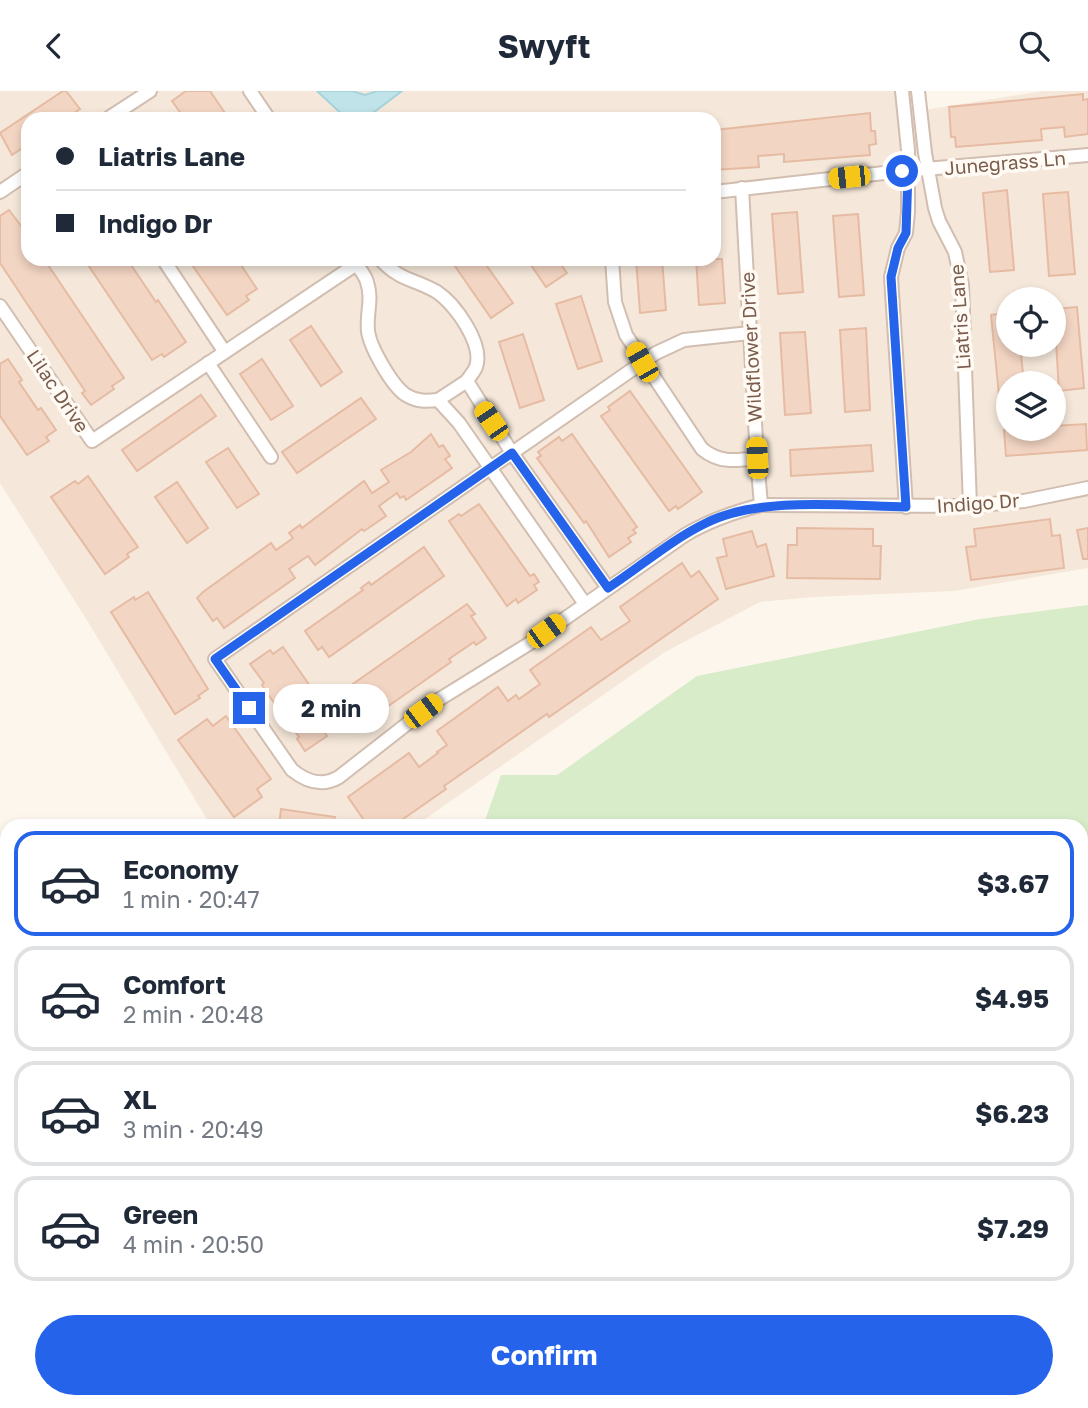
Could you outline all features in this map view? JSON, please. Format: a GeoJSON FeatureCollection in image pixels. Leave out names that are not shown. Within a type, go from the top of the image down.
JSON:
{"type":"FeatureCollection","features":[{"type":"Feature","properties":{"kind":"street"},"geometry":{"type":"LineString","coordinates":[[118,112],[150,91]]}},
{"type":"Feature","properties":{"kind":"street"},"geometry":{"type":"LineString","coordinates":[[250,91],[264,112]]}},
{"type":"Feature","properties":{"kind":"street"},"geometry":{"type":"LineString","coordinates":[[902,91],[908,150],[906,233],[898,248],[891,277],[906,507]]}},
{"type":"Feature","properties":{"kind":"street","name":"Liatris Lane"},"geometry":{"type":"LineString","coordinates":[[918,91],[935,208],[955,252],[962,285],[970,506]]}},
{"type":"Feature","properties":{"kind":"street","name":"Junegrass Ln"},"geometry":{"type":"LineString","coordinates":[[721,191],[1088,155]]}},
{"type":"Feature","properties":{"kind":"street"},"geometry":{"type":"LineString","coordinates":[[0,192],[21,178]]}},
{"type":"Feature","properties":{"kind":"street","name":"Wildflower Drive"},"geometry":{"type":"LineString","coordinates":[[742,188],[761,505]]}},
{"type":"Feature","properties":{"kind":"street"},"geometry":{"type":"LineString","coordinates":[[168,266],[225,351]]}},
{"type":"Feature","properties":{"kind":"street"},"geometry":{"type":"LineString","coordinates":[[271,457],[208,363],[350,266]]}},
{"type":"Feature","properties":{"kind":"street"},"geometry":{"type":"LineString","coordinates":[[360,266],[367,279],[371,303],[368,334],[374,351],[406,395],[421,401],[438,400],[467,381],[476,367],[474,338],[450,302],[436,291],[408,281],[386,266]]}},
{"type":"Feature","properties":{"kind":"street"},"geometry":{"type":"LineString","coordinates":[[612,266],[615,302],[626,335],[702,449],[712,457],[730,461],[757,458]]}},
{"type":"Feature","properties":{"kind":"street","name":"Lilac Drive"},"geometry":{"type":"LineString","coordinates":[[0,306],[92,441],[208,363]]}},
{"type":"Feature","properties":{"kind":"street"},"geometry":{"type":"LineString","coordinates":[[492,468],[642,362],[684,340],[750,333]]}},
{"type":"Feature","properties":{"kind":"street"},"geometry":{"type":"LineString","coordinates":[[467,381],[512,453],[608,588]]}},
{"type":"Feature","properties":{"kind":"street"},"geometry":{"type":"LineString","coordinates":[[438,400],[459,423],[492,468],[585,604]]}},
{"type":"Feature","properties":{"kind":"street","name":"Indigo Dr"},"geometry":{"type":"LineString","coordinates":[[492,468],[215,659],[292,770],[302,778],[329,783],[435,702],[527,645],[706,522],[761,505],[970,506],[1024,501],[1088,488]]}},
{"type":"Feature","properties":{"kind":"shaded area"},"geometry":{"type":"Polygon","coordinates":[[[0,91],[909,91],[911,112],[1043,91],[1088,91],[1088,568],[954,591],[760,602],[665,652],[425,819],[207,819],[0,483],[0,91]]]}},
{"type":"Feature","properties":{"kind":"green space"},"geometry":{"type":"Polygon","coordinates":[[[1088,605],[1088,819],[485,819],[501,775],[557,775],[697,676],[980,619],[1088,605]]]}},
{"type":"Feature","properties":{"kind":"water"},"geometry":{"type":"Polygon","coordinates":[[[317,91],[352,91],[365,95],[377,91],[402,91],[374,112],[340,112],[317,91]]]}},
{"type":"Feature","properties":{"kind":"building"},"geometry":{"type":"Polygon","coordinates":[[[63,91],[66,91],[80,109],[76,112],[32,112],[63,91]]]}},
{"type":"Feature","properties":{"kind":"building"},"geometry":{"type":"Polygon","coordinates":[[[186,91],[210,91],[224,112],[180,112],[172,101],[186,91]]]}},
{"type":"Feature","properties":{"kind":"building"},"geometry":{"type":"Polygon","coordinates":[[[1083,94],[1083,100],[1088,99],[1088,134],[1065,137],[1064,127],[1041,129],[1042,140],[956,147],[955,137],[951,137],[949,107],[1083,94]]]}},
{"type":"Feature","properties":{"kind":"building"},"geometry":{"type":"Polygon","coordinates":[[[870,113],[871,131],[875,131],[876,144],[869,145],[870,155],[784,162],[784,154],[758,156],[759,167],[721,170],[721,129],[870,113]]]}},
{"type":"Feature","properties":{"kind":"building"},"geometry":{"type":"Polygon","coordinates":[[[21,119],[21,149],[12,155],[0,133],[21,119]]]}},
{"type":"Feature","properties":{"kind":"building"},"geometry":{"type":"Polygon","coordinates":[[[1007,190],[1014,270],[990,272],[983,193],[1007,190]]]}},
{"type":"Feature","properties":{"kind":"building"},"geometry":{"type":"Polygon","coordinates":[[[1068,192],[1075,274],[1049,276],[1043,194],[1068,192]]]}},
{"type":"Feature","properties":{"kind":"building"},"geometry":{"type":"Polygon","coordinates":[[[9,210],[21,226],[21,266],[49,266],[124,378],[112,386],[114,389],[91,405],[82,393],[85,391],[0,263],[0,216],[9,210]]]}},
{"type":"Feature","properties":{"kind":"building"},"geometry":{"type":"Polygon","coordinates":[[[797,212],[803,292],[778,294],[772,214],[797,212]]]}},
{"type":"Feature","properties":{"kind":"building"},"geometry":{"type":"Polygon","coordinates":[[[858,214],[864,295],[839,297],[833,216],[858,214]]]}},
{"type":"Feature","properties":{"kind":"building"},"geometry":{"type":"Polygon","coordinates":[[[722,259],[725,303],[699,305],[696,266],[721,266],[722,259]]]}},
{"type":"Feature","properties":{"kind":"building"},"geometry":{"type":"Polygon","coordinates":[[[89,266],[132,266],[156,302],[158,300],[186,342],[164,357],[162,354],[152,360],[89,266]]]}},
{"type":"Feature","properties":{"kind":"building"},"geometry":{"type":"Polygon","coordinates":[[[193,266],[242,266],[257,289],[246,296],[249,300],[227,315],[193,266]]]}},
{"type":"Feature","properties":{"kind":"building"},"geometry":{"type":"Polygon","coordinates":[[[455,266],[487,266],[513,303],[491,318],[455,266]]]}},
{"type":"Feature","properties":{"kind":"building"},"geometry":{"type":"Polygon","coordinates":[[[532,266],[562,266],[567,273],[546,287],[532,266]]]}},
{"type":"Feature","properties":{"kind":"building"},"geometry":{"type":"Polygon","coordinates":[[[637,266],[663,266],[666,310],[640,313],[637,266]]]}},
{"type":"Feature","properties":{"kind":"building"},"geometry":{"type":"Polygon","coordinates":[[[581,296],[602,361],[578,369],[556,304],[581,296]]]}},
{"type":"Feature","properties":{"kind":"building"},"geometry":{"type":"Polygon","coordinates":[[[1077,307],[1084,388],[1066,390],[1066,371],[1058,371],[1057,357],[1066,357],[1066,308],[1077,307]]]}},
{"type":"Feature","properties":{"kind":"building"},"geometry":{"type":"Polygon","coordinates":[[[996,314],[996,357],[1021,357],[1023,371],[997,371],[991,315],[996,314]]]}},
{"type":"Feature","properties":{"kind":"building"},"geometry":{"type":"Polygon","coordinates":[[[311,326],[342,372],[321,386],[290,340],[311,326]]]}},
{"type":"Feature","properties":{"kind":"building"},"geometry":{"type":"Polygon","coordinates":[[[866,328],[870,410],[845,412],[840,330],[866,328]]]}},
{"type":"Feature","properties":{"kind":"building"},"geometry":{"type":"Polygon","coordinates":[[[805,332],[811,413],[785,415],[780,333],[805,332]]]}},
{"type":"Feature","properties":{"kind":"building"},"geometry":{"type":"Polygon","coordinates":[[[523,334],[544,400],[520,408],[499,342],[523,334]]]}},
{"type":"Feature","properties":{"kind":"building"},"geometry":{"type":"Polygon","coordinates":[[[8,359],[22,380],[19,382],[56,430],[46,437],[49,441],[27,455],[0,416],[0,364],[8,359]]]}},
{"type":"Feature","properties":{"kind":"building"},"geometry":{"type":"Polygon","coordinates":[[[262,359],[293,406],[271,420],[240,374],[262,359]]]}},
{"type":"Feature","properties":{"kind":"building"},"geometry":{"type":"Polygon","coordinates":[[[630,391],[702,492],[678,509],[676,506],[669,511],[601,416],[610,410],[608,407],[630,391]]]}},
{"type":"Feature","properties":{"kind":"building"},"geometry":{"type":"Polygon","coordinates":[[[201,395],[216,416],[137,471],[122,450],[201,395]]]}},
{"type":"Feature","properties":{"kind":"building"},"geometry":{"type":"Polygon","coordinates":[[[361,398],[376,419],[297,473],[282,452],[361,398]]]}},
{"type":"Feature","properties":{"kind":"building"},"geometry":{"type":"Polygon","coordinates":[[[1086,424],[1087,450],[1006,456],[1005,441],[1066,441],[1066,425],[1086,424]]]}},
{"type":"Feature","properties":{"kind":"building"},"geometry":{"type":"Polygon","coordinates":[[[431,434],[439,447],[443,445],[450,456],[445,459],[452,468],[406,500],[404,496],[400,498],[397,493],[379,506],[386,516],[364,531],[362,529],[315,565],[308,556],[289,569],[295,578],[224,628],[217,618],[213,621],[197,598],[203,592],[271,543],[276,550],[293,538],[289,533],[300,525],[302,528],[364,481],[372,493],[389,482],[381,470],[411,452],[431,434]]]}},
{"type":"Feature","properties":{"kind":"building"},"geometry":{"type":"Polygon","coordinates":[[[572,434],[637,527],[633,530],[636,533],[628,538],[631,542],[609,557],[586,521],[584,523],[537,458],[541,456],[538,452],[559,437],[562,441],[572,434]]]}},
{"type":"Feature","properties":{"kind":"building"},"geometry":{"type":"Polygon","coordinates":[[[871,445],[873,471],[791,476],[790,450],[871,445]]]}},
{"type":"Feature","properties":{"kind":"building"},"geometry":{"type":"Polygon","coordinates":[[[228,448],[259,494],[237,508],[206,462],[228,448]]]}},
{"type":"Feature","properties":{"kind":"building"},"geometry":{"type":"Polygon","coordinates":[[[88,476],[138,547],[105,574],[51,497],[88,476]]]}},
{"type":"Feature","properties":{"kind":"building"},"geometry":{"type":"Polygon","coordinates":[[[177,482],[208,528],[187,543],[155,497],[177,482]]]}},
{"type":"Feature","properties":{"kind":"building"},"geometry":{"type":"Polygon","coordinates":[[[479,504],[530,576],[534,574],[539,582],[534,585],[537,590],[518,603],[516,599],[507,606],[449,521],[479,504]]]}},
{"type":"Feature","properties":{"kind":"building"},"geometry":{"type":"Polygon","coordinates":[[[1050,519],[1052,536],[1060,535],[1064,568],[971,580],[966,547],[976,546],[974,529],[1050,519]]]}},
{"type":"Feature","properties":{"kind":"building"},"geometry":{"type":"Polygon","coordinates":[[[797,528],[873,529],[873,546],[881,546],[880,579],[787,578],[788,545],[797,545],[797,528]]]}},
{"type":"Feature","properties":{"kind":"building"},"geometry":{"type":"Polygon","coordinates":[[[1088,528],[1088,559],[1083,559],[1077,530],[1088,528]]]}},
{"type":"Feature","properties":{"kind":"building"},"geometry":{"type":"Polygon","coordinates":[[[752,531],[757,547],[766,544],[774,576],[726,589],[717,558],[727,556],[723,539],[752,531]]]}},
{"type":"Feature","properties":{"kind":"building"},"geometry":{"type":"Polygon","coordinates":[[[424,547],[444,576],[329,657],[322,647],[318,650],[305,631],[363,590],[361,588],[369,582],[371,585],[424,547]]]}},
{"type":"Feature","properties":{"kind":"building"},"geometry":{"type":"Polygon","coordinates":[[[682,563],[691,577],[699,571],[718,599],[549,717],[547,714],[444,786],[446,789],[403,819],[363,819],[348,797],[409,753],[419,767],[447,745],[437,731],[498,687],[508,701],[516,695],[519,699],[540,684],[530,670],[591,627],[601,640],[630,621],[620,607],[682,563]]]}},
{"type":"Feature","properties":{"kind":"building"},"geometry":{"type":"Polygon","coordinates":[[[148,592],[208,689],[198,696],[200,698],[175,714],[111,612],[134,597],[135,600],[148,592]]]}},
{"type":"Feature","properties":{"kind":"building"},"geometry":{"type":"Polygon","coordinates":[[[467,604],[475,614],[471,616],[486,638],[476,645],[474,642],[449,659],[451,662],[387,707],[376,713],[373,710],[366,716],[353,698],[357,695],[350,686],[467,604]]]}},
{"type":"Feature","properties":{"kind":"building"},"geometry":{"type":"Polygon","coordinates":[[[283,647],[337,725],[325,733],[327,736],[305,751],[297,739],[299,737],[250,664],[270,650],[273,654],[283,647]]]}},
{"type":"Feature","properties":{"kind":"building"},"geometry":{"type":"Polygon","coordinates":[[[226,716],[271,779],[257,789],[262,797],[234,817],[178,740],[207,719],[213,726],[226,716]]]}},
{"type":"Feature","properties":{"kind":"building"},"geometry":{"type":"Polygon","coordinates":[[[281,809],[335,817],[335,819],[280,819],[281,809]]]}},
{"type":"Feature","properties":{"kind":"route"},"geometry":{"type":"LineString","coordinates":[[249,708],[215,659],[512,453],[608,588],[706,522],[761,505],[906,507],[891,277],[898,248],[906,233],[908,171],[902,171]]}}]}
